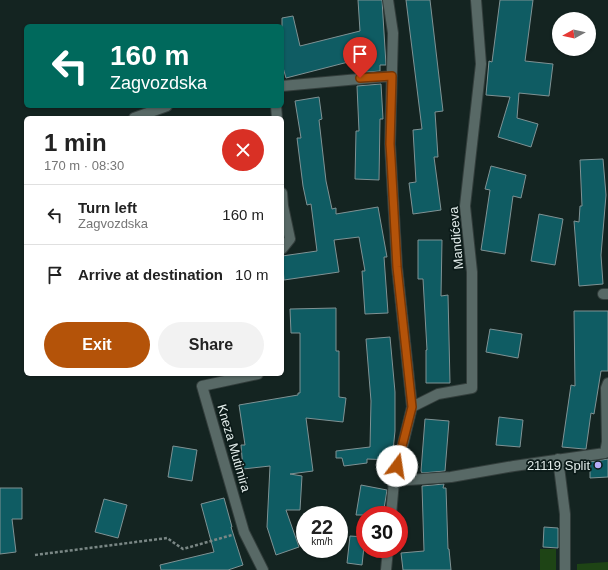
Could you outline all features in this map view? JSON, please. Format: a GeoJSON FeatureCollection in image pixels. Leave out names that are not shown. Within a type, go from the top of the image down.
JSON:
{"type":"FeatureCollection","features":[{"type":"Feature","properties":{"kind":"street"},"geometry":{"type":"LineString","coordinates":[[388,0],[393,33],[390,152],[397,267],[412,407],[394,481],[392,506]]}},
{"type":"Feature","properties":{"kind":"street","name":"Mandićeva"},"geometry":{"type":"LineString","coordinates":[[412,407],[438,394],[472,388],[472,272],[464,206],[481,64],[476,0]]}},
{"type":"Feature","properties":{"kind":"street"},"geometry":{"type":"LineString","coordinates":[[284,86],[392,76]]}},
{"type":"Feature","properties":{"kind":"street"},"geometry":{"type":"LineString","coordinates":[[140,116],[162,108]]}},
{"type":"Feature","properties":{"kind":"street"},"geometry":{"type":"LineString","coordinates":[[284,214],[290,239],[284,246]]}},
{"type":"Feature","properties":{"kind":"street","name":"Kneza Mutimira"},"geometry":{"type":"LineString","coordinates":[[249,376],[202,386],[244,532],[263,570]]}},
{"type":"Feature","properties":{"kind":"street"},"geometry":{"type":"LineString","coordinates":[[394,481],[452,477],[558,459],[605,453],[608,442],[606,388],[608,383]]}},
{"type":"Feature","properties":{"kind":"street"},"geometry":{"type":"LineString","coordinates":[[558,459],[565,514],[565,570]]}},
{"type":"Feature","properties":{"kind":"street"},"geometry":{"type":"LineString","coordinates":[[386,570],[387,558]]}},
{"type":"Feature","properties":{"kind":"path"},"geometry":{"type":"LineString","coordinates":[[35,555],[167,538],[183,549],[244,532]]}},
{"type":"Feature","properties":{"kind":"green space"},"geometry":{"type":"Polygon","coordinates":[[[540,549],[556,549],[556,570],[540,570],[540,549]]]}},
{"type":"Feature","properties":{"kind":"green space"},"geometry":{"type":"Polygon","coordinates":[[[608,562],[608,570],[577,570],[577,564],[608,562]]]}},
{"type":"Feature","properties":{"kind":"building"},"geometry":{"type":"Polygon","coordinates":[[[358,0],[382,0],[386,65],[380,65],[380,71],[356,73],[356,60],[286,78],[284,71],[284,24],[282,24],[282,18],[293,16],[300,46],[360,31],[358,0]]]}},
{"type":"Feature","properties":{"kind":"building"},"geometry":{"type":"Polygon","coordinates":[[[406,0],[430,0],[443,111],[435,112],[438,157],[434,157],[441,210],[413,214],[409,183],[416,182],[413,130],[422,129],[406,0]]]}},
{"type":"Feature","properties":{"kind":"building"},"geometry":{"type":"Polygon","coordinates":[[[500,0],[533,0],[525,61],[553,64],[549,96],[519,93],[517,118],[538,124],[531,147],[498,137],[510,97],[486,95],[489,61],[492,62],[500,0]]]}},
{"type":"Feature","properties":{"kind":"building"},"geometry":{"type":"Polygon","coordinates":[[[381,84],[383,119],[380,119],[379,180],[355,179],[356,131],[359,131],[357,86],[381,84]]]}},
{"type":"Feature","properties":{"kind":"building"},"geometry":{"type":"Polygon","coordinates":[[[319,97],[322,119],[319,120],[326,181],[332,209],[336,208],[336,214],[378,207],[387,257],[384,257],[388,313],[365,314],[362,271],[365,271],[359,237],[334,240],[339,272],[284,280],[284,256],[317,251],[311,204],[307,205],[303,186],[297,138],[301,138],[295,101],[319,97]]]}},
{"type":"Feature","properties":{"kind":"building"},"geometry":{"type":"Polygon","coordinates":[[[603,159],[606,195],[601,255],[603,284],[579,286],[574,221],[579,222],[580,206],[582,206],[580,160],[603,159]]]}},
{"type":"Feature","properties":{"kind":"building"},"geometry":{"type":"Polygon","coordinates":[[[491,166],[526,175],[521,198],[513,196],[505,254],[481,250],[490,190],[485,189],[491,166]]]}},
{"type":"Feature","properties":{"kind":"building"},"geometry":{"type":"Polygon","coordinates":[[[539,214],[563,219],[555,265],[531,261],[539,214]]]}},
{"type":"Feature","properties":{"kind":"building"},"geometry":{"type":"Polygon","coordinates":[[[418,240],[442,240],[441,296],[448,295],[450,383],[426,383],[427,350],[423,279],[418,279],[418,240]]]}},
{"type":"Feature","properties":{"kind":"building"},"geometry":{"type":"Polygon","coordinates":[[[336,308],[336,351],[339,351],[339,397],[346,398],[343,422],[306,418],[313,471],[290,474],[302,476],[300,506],[296,506],[296,510],[286,510],[296,538],[296,548],[276,555],[267,527],[270,466],[243,469],[241,445],[245,445],[239,405],[298,395],[298,393],[300,393],[300,333],[291,333],[290,309],[336,308]]]}},
{"type":"Feature","properties":{"kind":"building"},"geometry":{"type":"Polygon","coordinates":[[[574,311],[608,311],[608,371],[601,371],[594,414],[591,413],[586,449],[562,447],[571,385],[575,386],[574,311]]]}},
{"type":"Feature","properties":{"kind":"building"},"geometry":{"type":"Polygon","coordinates":[[[490,329],[522,334],[518,358],[486,352],[490,329]]]}},
{"type":"Feature","properties":{"kind":"building"},"geometry":{"type":"Polygon","coordinates":[[[390,337],[395,392],[395,431],[392,460],[367,459],[367,463],[344,466],[342,458],[336,458],[336,451],[370,447],[371,401],[366,339],[390,337]]]}},
{"type":"Feature","properties":{"kind":"building"},"geometry":{"type":"Polygon","coordinates":[[[499,417],[523,420],[520,447],[496,445],[499,417]]]}},
{"type":"Feature","properties":{"kind":"building"},"geometry":{"type":"Polygon","coordinates":[[[425,419],[449,421],[445,471],[422,473],[421,471],[425,419]]]}},
{"type":"Feature","properties":{"kind":"building"},"geometry":{"type":"Polygon","coordinates":[[[173,446],[197,450],[192,481],[168,477],[173,446]]]}},
{"type":"Feature","properties":{"kind":"building"},"geometry":{"type":"Polygon","coordinates":[[[608,459],[608,477],[590,478],[590,462],[608,459]]]}},
{"type":"Feature","properties":{"kind":"building"},"geometry":{"type":"Polygon","coordinates":[[[444,484],[443,488],[446,488],[448,549],[451,570],[403,570],[402,558],[408,558],[408,552],[424,551],[422,486],[444,484]]]}},
{"type":"Feature","properties":{"kind":"building"},"geometry":{"type":"Polygon","coordinates":[[[361,485],[387,490],[384,506],[358,506],[361,485]]]}},
{"type":"Feature","properties":{"kind":"building"},"geometry":{"type":"Polygon","coordinates":[[[0,488],[22,488],[22,519],[12,519],[16,552],[0,554],[0,488]]]}},
{"type":"Feature","properties":{"kind":"building"},"geometry":{"type":"Polygon","coordinates":[[[224,498],[243,565],[228,570],[161,570],[160,565],[214,552],[201,504],[224,498]]]}},
{"type":"Feature","properties":{"kind":"building"},"geometry":{"type":"Polygon","coordinates":[[[104,499],[127,505],[118,538],[95,532],[104,499]]]}},
{"type":"Feature","properties":{"kind":"building"},"geometry":{"type":"Polygon","coordinates":[[[544,527],[558,528],[558,548],[543,547],[544,527]]]}},
{"type":"Feature","properties":{"kind":"building"},"geometry":{"type":"Polygon","coordinates":[[[350,536],[356,536],[356,558],[363,558],[362,565],[347,563],[350,536]]]}},
{"type":"Feature","properties":{"kind":"place","name":"21119 Split"},"geometry":{"type":"Point","coordinates":[598,465]}},
{"type":"Feature","properties":{"kind":"route"},"geometry":{"type":"LineString","coordinates":[[360,78],[392,76],[390,144],[397,267],[412,407],[397,466]]}}]}
